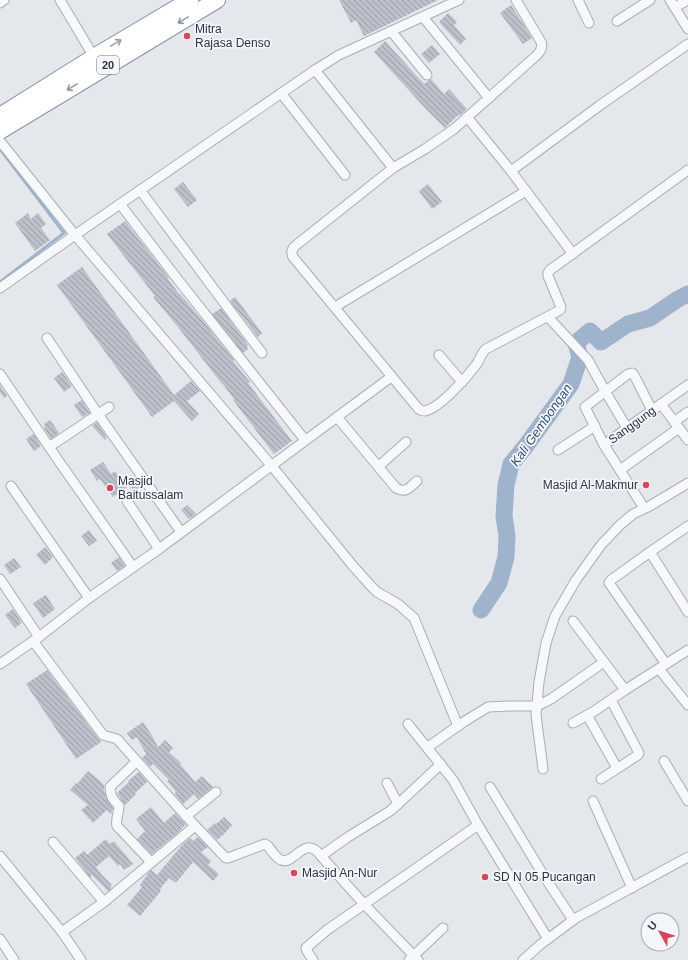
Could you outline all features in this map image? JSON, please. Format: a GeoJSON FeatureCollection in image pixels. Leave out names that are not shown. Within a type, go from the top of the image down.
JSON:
{"type":"FeatureCollection","features":[{"type":"Feature","properties":{"kind":"highway","name":"20"},"geometry":{"type":"LineString","coordinates":[[0,116],[94,57],[190,0]]}},
{"type":"Feature","properties":{"kind":"highway","name":"20"},"geometry":{"type":"LineString","coordinates":[[0,131],[217,0]]}},
{"type":"Feature","properties":{"kind":"street"},"geometry":{"type":"LineString","coordinates":[[0,3],[4,0]]}},
{"type":"Feature","properties":{"kind":"street"},"geometry":{"type":"LineString","coordinates":[[60,0],[94,57]]}},
{"type":"Feature","properties":{"kind":"street"},"geometry":{"type":"LineString","coordinates":[[0,288],[315,70],[339,55],[459,0]]}},
{"type":"Feature","properties":{"kind":"street"},"geometry":{"type":"LineString","coordinates":[[516,0],[541,42],[542,48],[535,57],[467,118],[444,136],[393,168],[293,248],[293,257],[417,407],[422,411],[435,407],[462,382],[486,349],[560,310],[561,308],[548,273],[688,170]]}},
{"type":"Feature","properties":{"kind":"street"},"geometry":{"type":"LineString","coordinates":[[578,0],[589,23]]}},
{"type":"Feature","properties":{"kind":"street"},"geometry":{"type":"LineString","coordinates":[[617,21],[650,0]]}},
{"type":"Feature","properties":{"kind":"street"},"geometry":{"type":"LineString","coordinates":[[688,0],[672,4],[688,29]]}},
{"type":"Feature","properties":{"kind":"street"},"geometry":{"type":"LineString","coordinates":[[422,17],[490,98]]}},
{"type":"Feature","properties":{"kind":"street"},"geometry":{"type":"LineString","coordinates":[[391,31],[427,75]]}},
{"type":"Feature","properties":{"kind":"street"},"geometry":{"type":"LineString","coordinates":[[511,171],[599,106],[688,44]]}},
{"type":"Feature","properties":{"kind":"street"},"geometry":{"type":"LineString","coordinates":[[315,70],[393,168]]}},
{"type":"Feature","properties":{"kind":"street"},"geometry":{"type":"LineString","coordinates":[[281,93],[345,175]]}},
{"type":"Feature","properties":{"kind":"street"},"geometry":{"type":"LineString","coordinates":[[467,118],[511,171],[573,254]]}},
{"type":"Feature","properties":{"kind":"street"},"geometry":{"type":"LineString","coordinates":[[0,141],[75,235],[271,465],[371,586],[377,592],[398,604],[412,615],[458,726]]}},
{"type":"Feature","properties":{"kind":"street"},"geometry":{"type":"LineString","coordinates":[[140,190],[262,353]]}},
{"type":"Feature","properties":{"kind":"street"},"geometry":{"type":"LineString","coordinates":[[335,307],[526,191]]}},
{"type":"Feature","properties":{"kind":"street"},"geometry":{"type":"LineString","coordinates":[[120,204],[305,440]]}},
{"type":"Feature","properties":{"kind":"street"},"geometry":{"type":"LineString","coordinates":[[548,317],[588,360],[627,428]]}},
{"type":"Feature","properties":{"kind":"street"},"geometry":{"type":"LineString","coordinates":[[47,338],[98,414],[181,532]]}},
{"type":"Feature","properties":{"kind":"street"},"geometry":{"type":"LineString","coordinates":[[439,355],[462,382]]}},
{"type":"Feature","properties":{"kind":"street"},"geometry":{"type":"LineString","coordinates":[[644,508],[604,445],[585,407],[628,374],[632,373],[634,374],[652,410]]}},
{"type":"Feature","properties":{"kind":"street"},"geometry":{"type":"LineString","coordinates":[[0,374],[133,567]]}},
{"type":"Feature","properties":{"kind":"street"},"geometry":{"type":"LineString","coordinates":[[0,664],[391,377]]}},
{"type":"Feature","properties":{"kind":"street"},"geometry":{"type":"LineString","coordinates":[[661,404],[688,385]]}},
{"type":"Feature","properties":{"kind":"street","name":"Sanggung"},"geometry":{"type":"LineString","coordinates":[[604,445],[661,404],[688,440]]}},
{"type":"Feature","properties":{"kind":"street"},"geometry":{"type":"LineString","coordinates":[[49,447],[109,407]]}},
{"type":"Feature","properties":{"kind":"street"},"geometry":{"type":"LineString","coordinates":[[620,470],[677,425],[688,412]]}},
{"type":"Feature","properties":{"kind":"street"},"geometry":{"type":"LineString","coordinates":[[336,417],[379,466],[396,488],[401,491],[405,491],[417,481]]}},
{"type":"Feature","properties":{"kind":"street"},"geometry":{"type":"LineString","coordinates":[[558,450],[595,426]]}},
{"type":"Feature","properties":{"kind":"street"},"geometry":{"type":"LineString","coordinates":[[379,466],[406,442]]}},
{"type":"Feature","properties":{"kind":"street"},"geometry":{"type":"LineString","coordinates":[[543,769],[536,715],[539,682],[546,643],[555,616],[576,580],[601,545],[620,525],[633,514],[688,483]]}},
{"type":"Feature","properties":{"kind":"street"},"geometry":{"type":"LineString","coordinates":[[12,486],[89,598]]}},
{"type":"Feature","properties":{"kind":"street"},"geometry":{"type":"LineString","coordinates":[[127,501],[159,548]]}},
{"type":"Feature","properties":{"kind":"street"},"geometry":{"type":"LineString","coordinates":[[688,527],[650,552],[609,583],[688,704]]}},
{"type":"Feature","properties":{"kind":"street"},"geometry":{"type":"LineString","coordinates":[[650,552],[688,612]]}},
{"type":"Feature","properties":{"kind":"street"},"geometry":{"type":"LineString","coordinates":[[0,579],[36,639],[103,735],[116,738],[195,826],[226,858],[236,856],[263,844],[266,844],[279,859],[283,861],[310,847],[317,850],[414,958],[443,928]]}},
{"type":"Feature","properties":{"kind":"street"},"geometry":{"type":"LineString","coordinates":[[573,621],[625,690]]}},
{"type":"Feature","properties":{"kind":"street"},"geometry":{"type":"LineString","coordinates":[[573,723],[688,650]]}},
{"type":"Feature","properties":{"kind":"street"},"geometry":{"type":"LineString","coordinates":[[428,747],[488,707],[537,706],[551,699],[604,662]]}},
{"type":"Feature","properties":{"kind":"street"},"geometry":{"type":"LineString","coordinates":[[601,779],[638,755],[639,752],[611,700]]}},
{"type":"Feature","properties":{"kind":"street"},"geometry":{"type":"LineString","coordinates":[[587,715],[617,768]]}},
{"type":"Feature","properties":{"kind":"street"},"geometry":{"type":"LineString","coordinates":[[408,724],[453,780],[478,825],[548,939]]}},
{"type":"Feature","properties":{"kind":"street"},"geometry":{"type":"LineString","coordinates":[[137,761],[110,787],[110,794],[119,806],[116,820],[117,826],[151,862]]}},
{"type":"Feature","properties":{"kind":"street"},"geometry":{"type":"LineString","coordinates":[[664,761],[688,801]]}},
{"type":"Feature","properties":{"kind":"street"},"geometry":{"type":"LineString","coordinates":[[321,856],[390,811],[441,764]]}},
{"type":"Feature","properties":{"kind":"street"},"geometry":{"type":"LineString","coordinates":[[386,782],[398,804]]}},
{"type":"Feature","properties":{"kind":"street"},"geometry":{"type":"LineString","coordinates":[[490,787],[544,876],[577,918]]}},
{"type":"Feature","properties":{"kind":"street"},"geometry":{"type":"LineString","coordinates":[[186,816],[216,792]]}},
{"type":"Feature","properties":{"kind":"street"},"geometry":{"type":"LineString","coordinates":[[593,801],[632,888]]}},
{"type":"Feature","properties":{"kind":"street"},"geometry":{"type":"LineString","coordinates":[[312,960],[306,948],[327,930],[478,825]]}},
{"type":"Feature","properties":{"kind":"street"},"geometry":{"type":"LineString","coordinates":[[62,932],[104,902],[195,826]]}},
{"type":"Feature","properties":{"kind":"street"},"geometry":{"type":"LineString","coordinates":[[53,842],[104,902]]}},
{"type":"Feature","properties":{"kind":"street"},"geometry":{"type":"LineString","coordinates":[[0,856],[62,932],[81,960]]}},
{"type":"Feature","properties":{"kind":"street"},"geometry":{"type":"LineString","coordinates":[[523,960],[548,939],[577,918],[688,857]]}},
{"type":"Feature","properties":{"kind":"street"},"geometry":{"type":"LineString","coordinates":[[0,940],[14,960]]}},
{"type":"Feature","properties":{"kind":"building"},"geometry":{"type":"Polygon","coordinates":[[[339,0],[438,0],[364,36],[356,20],[351,23],[339,0]]]}},
{"type":"Feature","properties":{"kind":"building"},"geometry":{"type":"Polygon","coordinates":[[[511,5],[532,38],[523,44],[500,13],[511,5]]]}},
{"type":"Feature","properties":{"kind":"building"},"geometry":{"type":"Polygon","coordinates":[[[448,13],[457,22],[454,25],[466,39],[460,45],[439,22],[448,13]]]}},
{"type":"Feature","properties":{"kind":"building"},"geometry":{"type":"Polygon","coordinates":[[[385,41],[424,84],[431,79],[444,94],[449,89],[467,109],[459,116],[458,115],[445,128],[374,52],[385,41]]]}},
{"type":"Feature","properties":{"kind":"building"},"geometry":{"type":"Polygon","coordinates":[[[432,45],[440,54],[429,63],[421,54],[432,45]]]}},
{"type":"Feature","properties":{"kind":"building"},"geometry":{"type":"Polygon","coordinates":[[[183,182],[197,200],[188,207],[174,189],[183,182]]]}},
{"type":"Feature","properties":{"kind":"building"},"geometry":{"type":"Polygon","coordinates":[[[428,184],[442,202],[432,209],[419,191],[428,184]]]}},
{"type":"Feature","properties":{"kind":"building"},"geometry":{"type":"Polygon","coordinates":[[[28,213],[31,219],[38,213],[46,224],[41,228],[50,240],[35,251],[15,223],[28,213]]]}},
{"type":"Feature","properties":{"kind":"building"},"geometry":{"type":"Polygon","coordinates":[[[125,221],[169,278],[168,279],[179,294],[234,360],[233,361],[250,382],[248,383],[292,441],[274,454],[222,383],[153,297],[155,296],[107,234],[125,221]]]}},
{"type":"Feature","properties":{"kind":"building"},"geometry":{"type":"Polygon","coordinates":[[[82,267],[174,395],[191,381],[200,391],[187,401],[199,414],[192,421],[174,401],[152,417],[57,285],[82,267]]]}},
{"type":"Feature","properties":{"kind":"building"},"geometry":{"type":"Polygon","coordinates":[[[235,297],[262,333],[258,337],[230,301],[235,297]]]}},
{"type":"Feature","properties":{"kind":"building"},"geometry":{"type":"Polygon","coordinates":[[[221,308],[248,345],[248,349],[243,353],[212,314],[221,308]]]}},
{"type":"Feature","properties":{"kind":"building"},"geometry":{"type":"Polygon","coordinates":[[[62,372],[72,386],[64,392],[54,378],[62,372]]]}},
{"type":"Feature","properties":{"kind":"building"},"geometry":{"type":"Polygon","coordinates":[[[0,385],[7,396],[4,398],[0,392],[0,385]]]}},
{"type":"Feature","properties":{"kind":"building"},"geometry":{"type":"Polygon","coordinates":[[[82,400],[90,413],[82,417],[74,405],[82,400]]]}},
{"type":"Feature","properties":{"kind":"building"},"geometry":{"type":"Polygon","coordinates":[[[50,420],[59,433],[51,439],[44,428],[44,424],[50,420]]]}},
{"type":"Feature","properties":{"kind":"building"},"geometry":{"type":"Polygon","coordinates":[[[97,422],[107,438],[105,440],[92,426],[97,422]]]}},
{"type":"Feature","properties":{"kind":"building"},"geometry":{"type":"Polygon","coordinates":[[[34,434],[41,446],[34,451],[26,439],[34,434]]]}},
{"type":"Feature","properties":{"kind":"building"},"geometry":{"type":"Polygon","coordinates":[[[103,462],[111,474],[115,471],[127,487],[113,497],[100,479],[97,481],[90,470],[103,462]]]}},
{"type":"Feature","properties":{"kind":"building"},"geometry":{"type":"Polygon","coordinates":[[[136,478],[141,486],[134,492],[128,484],[136,478]]]}},
{"type":"Feature","properties":{"kind":"building"},"geometry":{"type":"Polygon","coordinates":[[[187,505],[196,514],[189,519],[181,510],[187,505]]]}},
{"type":"Feature","properties":{"kind":"building"},"geometry":{"type":"Polygon","coordinates":[[[89,530],[97,541],[89,546],[81,536],[89,530]]]}},
{"type":"Feature","properties":{"kind":"building"},"geometry":{"type":"Polygon","coordinates":[[[45,547],[53,557],[45,565],[36,555],[45,547]]]}},
{"type":"Feature","properties":{"kind":"building"},"geometry":{"type":"Polygon","coordinates":[[[119,557],[125,566],[117,571],[111,563],[119,557]]]}},
{"type":"Feature","properties":{"kind":"building"},"geometry":{"type":"Polygon","coordinates":[[[14,558],[21,567],[10,574],[4,565],[14,558]]]}},
{"type":"Feature","properties":{"kind":"building"},"geometry":{"type":"Polygon","coordinates":[[[46,595],[55,609],[43,618],[33,603],[46,595]]]}},
{"type":"Feature","properties":{"kind":"building"},"geometry":{"type":"Polygon","coordinates":[[[13,609],[22,623],[15,628],[5,615],[13,609]]]}},
{"type":"Feature","properties":{"kind":"building"},"geometry":{"type":"Polygon","coordinates":[[[47,670],[101,742],[76,759],[26,684],[47,670]]]}},
{"type":"Feature","properties":{"kind":"building"},"geometry":{"type":"Polygon","coordinates":[[[143,722],[158,747],[165,740],[173,748],[169,752],[181,763],[180,764],[195,782],[202,776],[213,787],[198,799],[194,794],[183,804],[167,781],[169,780],[153,764],[150,767],[142,758],[146,754],[137,737],[132,740],[127,733],[143,722]]]}},
{"type":"Feature","properties":{"kind":"building"},"geometry":{"type":"Polygon","coordinates":[[[88,771],[104,785],[106,797],[113,808],[111,814],[107,810],[93,823],[81,810],[88,805],[70,790],[88,771]]]}},
{"type":"Feature","properties":{"kind":"building"},"geometry":{"type":"Polygon","coordinates":[[[139,772],[147,782],[125,805],[117,793],[139,772]]]}},
{"type":"Feature","properties":{"kind":"building"},"geometry":{"type":"Polygon","coordinates":[[[151,807],[164,823],[175,813],[186,824],[152,854],[137,839],[145,831],[136,819],[151,807]]]}},
{"type":"Feature","properties":{"kind":"building"},"geometry":{"type":"Polygon","coordinates":[[[224,817],[232,825],[217,840],[207,830],[224,817]]]}},
{"type":"Feature","properties":{"kind":"building"},"geometry":{"type":"Polygon","coordinates":[[[198,837],[208,847],[201,852],[211,861],[208,865],[219,874],[213,881],[193,862],[176,883],[169,878],[160,889],[161,891],[140,916],[127,905],[142,887],[140,885],[151,870],[157,875],[183,844],[190,838],[193,841],[198,837]]]}},
{"type":"Feature","properties":{"kind":"building"},"geometry":{"type":"Polygon","coordinates":[[[106,839],[110,844],[114,841],[133,864],[124,870],[120,864],[118,866],[109,856],[96,867],[112,885],[110,886],[112,888],[108,891],[92,875],[90,877],[75,858],[84,851],[87,855],[106,839]]]}},
{"type":"Feature","properties":{"kind":"waterway"},"geometry":{"type":"LineString","coordinates":[[0,149],[64,233],[0,282]]}},
{"type":"Feature","properties":{"kind":"waterway","name":"Kali Gembongan"},"geometry":{"type":"LineString","coordinates":[[481,610],[499,583],[506,557],[507,536],[504,516],[506,485],[511,464],[571,384],[580,357],[576,343],[590,331],[601,342],[628,324],[650,318],[688,294]]}},
{"type":"Feature","properties":{"kind":"place","name":"Mitra Rajasa Denso"},"geometry":{"type":"Point","coordinates":[187,36]}},
{"type":"Feature","properties":{"kind":"place","name":"Masjid Al-Makmur"},"geometry":{"type":"Point","coordinates":[646,485]}},
{"type":"Feature","properties":{"kind":"place","name":"Masjid Baitussalam"},"geometry":{"type":"Point","coordinates":[110,488]}},
{"type":"Feature","properties":{"kind":"place","name":"Masjid An-Nur"},"geometry":{"type":"Point","coordinates":[294,873]}},
{"type":"Feature","properties":{"kind":"place","name":"SD N 05 Pucangan"},"geometry":{"type":"Point","coordinates":[485,877]}}]}
